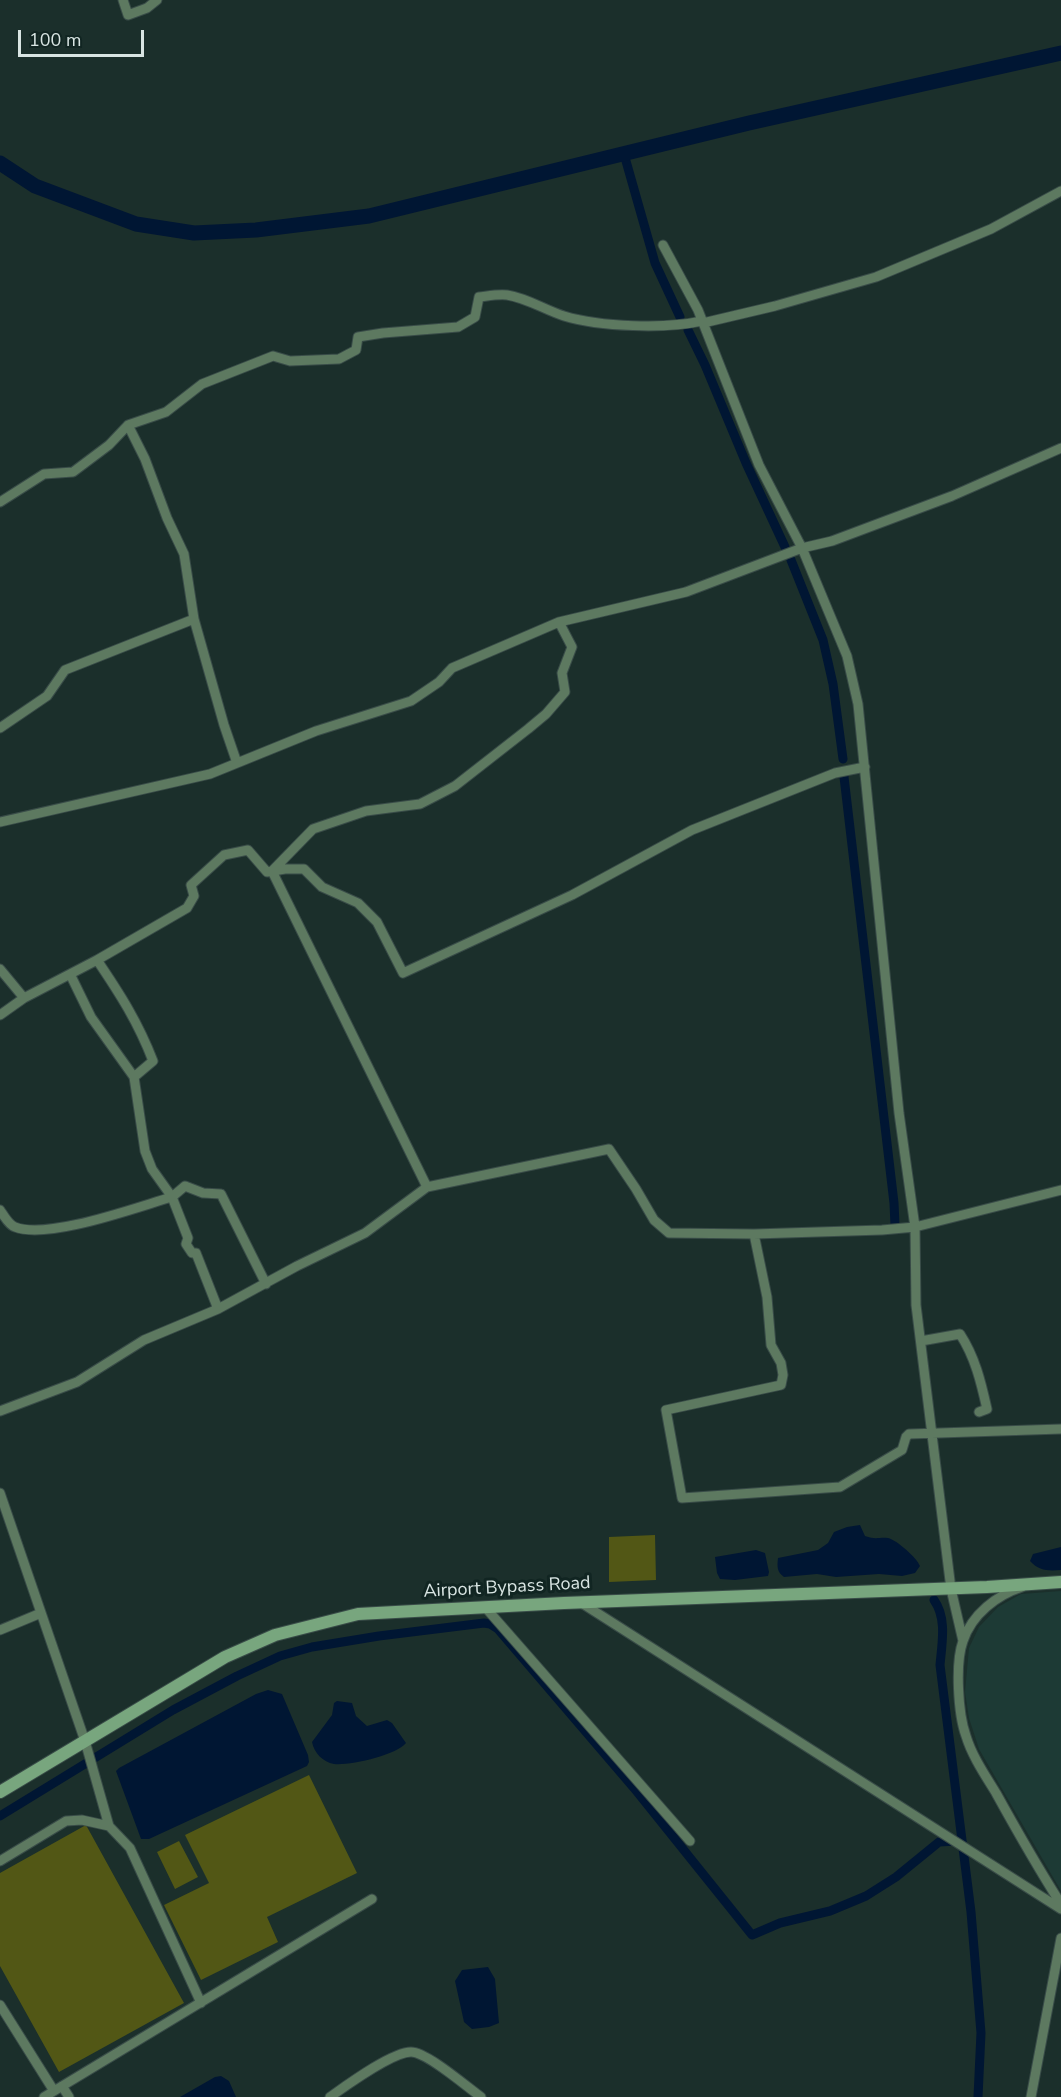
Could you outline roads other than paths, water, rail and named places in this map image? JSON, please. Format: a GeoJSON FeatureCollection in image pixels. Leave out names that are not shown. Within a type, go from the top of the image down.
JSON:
{"type":"FeatureCollection","features":[{"type":"Feature","properties":{"kind":"street"},"geometry":{"type":"LineString","coordinates":[[123,0],[128,15],[147,8],[157,0]]}},
{"type":"Feature","properties":{"kind":"street"},"geometry":{"type":"LineString","coordinates":[[0,502],[44,474],[73,472],[109,445],[128,425],[166,412],[202,384],[273,356],[290,361],[339,358],[356,350],[358,337],[458,327],[474,317],[479,297],[507,295],[539,305],[563,316],[590,321],[683,325],[703,322],[775,306],[876,277],[991,229],[1061,191]]}},
{"type":"Feature","properties":{"kind":"street"},"geometry":{"type":"LineString","coordinates":[[663,245],[703,322],[759,465],[802,548],[847,656],[858,704],[899,1113],[915,1227],[916,1305],[950,1589],[963,1641],[959,1671],[959,1700],[965,1735],[1021,1839],[1061,1904]]}},
{"type":"Feature","properties":{"kind":"street"},"geometry":{"type":"LineString","coordinates":[[128,425],[145,459],[183,554],[194,619],[237,763]]}},
{"type":"Feature","properties":{"kind":"street"},"geometry":{"type":"LineString","coordinates":[[0,822],[210,774],[316,731],[411,701],[439,682],[452,668],[560,622],[686,592],[802,548],[832,541],[952,496],[1061,448]]}},
{"type":"Feature","properties":{"kind":"street"},"geometry":{"type":"LineString","coordinates":[[0,728],[47,696],[65,670],[194,619]]}},
{"type":"Feature","properties":{"kind":"street"},"geometry":{"type":"LineString","coordinates":[[272,871],[314,829],[366,811],[420,804],[455,786],[540,719],[565,692],[562,673],[572,647],[560,622]]}},
{"type":"Feature","properties":{"kind":"street"},"geometry":{"type":"LineString","coordinates":[[0,1015],[24,998],[97,960],[187,908],[194,896],[192,885],[224,855],[248,850],[267,872],[304,869],[322,887],[358,903],[376,922],[402,973],[572,895],[692,830],[835,773],[865,767]]}},
{"type":"Feature","properties":{"kind":"street"},"geometry":{"type":"LineString","coordinates":[[272,871],[427,1186]]}},
{"type":"Feature","properties":{"kind":"street"},"geometry":{"type":"LineString","coordinates":[[97,960],[127,1004],[141,1030],[153,1061],[134,1077]]}},
{"type":"Feature","properties":{"kind":"street"},"geometry":{"type":"LineString","coordinates":[[0,969],[24,998]]}},
{"type":"Feature","properties":{"kind":"street"},"geometry":{"type":"LineString","coordinates":[[70,974],[91,1017],[134,1077],[145,1151],[152,1169],[172,1197],[188,1238],[186,1244],[192,1252],[196,1253],[218,1309]]}},
{"type":"Feature","properties":{"kind":"street"},"geometry":{"type":"LineString","coordinates":[[0,1411],[76,1382],[144,1340],[218,1309],[297,1266],[365,1233],[427,1186],[609,1149],[654,1220],[669,1233],[754,1234],[915,1227],[1061,1190]]}},
{"type":"Feature","properties":{"kind":"street"},"geometry":{"type":"LineString","coordinates":[[0,1210],[12,1226],[24,1230],[45,1229],[65,1227],[172,1197],[185,1186],[203,1193],[221,1194],[266,1284]]}},
{"type":"Feature","properties":{"kind":"street"},"geometry":{"type":"LineString","coordinates":[[754,1234],[767,1298],[771,1345],[781,1363],[783,1375],[781,1385],[666,1410],[682,1498],[840,1487],[902,1450],[907,1435],[932,1432],[1061,1429]]}},
{"type":"Feature","properties":{"kind":"street"},"geometry":{"type":"LineString","coordinates":[[921,1341],[960,1334],[970,1351],[981,1381],[987,1409],[979,1412]]}},
{"type":"Feature","properties":{"kind":"street"},"geometry":{"type":"LineString","coordinates":[[0,1493],[85,1741],[109,1826],[130,1848],[201,2003]]}},
{"type":"Feature","properties":{"kind":"street","name":"Airport Bypass Road"},"geometry":{"type":"LineString","coordinates":[[0,1792],[225,1657],[274,1635],[358,1614],[580,1602],[950,1589],[1061,1582]]}},
{"type":"Feature","properties":{"kind":"street"},"geometry":{"type":"LineString","coordinates":[[963,1641],[984,1609],[1012,1591],[1032,1584]]}},
{"type":"Feature","properties":{"kind":"street"},"geometry":{"type":"LineString","coordinates":[[580,1602],[1061,1909]]}},
{"type":"Feature","properties":{"kind":"street"},"geometry":{"type":"LineString","coordinates":[[485,1607],[690,1840]]}},
{"type":"Feature","properties":{"kind":"street"},"geometry":{"type":"LineString","coordinates":[[0,1630],[41,1613]]}},
{"type":"Feature","properties":{"kind":"street"},"geometry":{"type":"LineString","coordinates":[[0,1861],[66,1821],[82,1820],[109,1826]]}},
{"type":"Feature","properties":{"kind":"street"},"geometry":{"type":"LineString","coordinates":[[44,2097],[372,1899]]}},
{"type":"Feature","properties":{"kind":"street"},"geometry":{"type":"LineString","coordinates":[[1031,2097],[1061,1938]]}},
{"type":"Feature","properties":{"kind":"street"},"geometry":{"type":"LineString","coordinates":[[0,2005],[58,2089],[69,2097]]}},
{"type":"Feature","properties":{"kind":"street"},"geometry":{"type":"LineString","coordinates":[[330,2097],[360,2076],[400,2055],[412,2052],[432,2061],[481,2097]]}},
{"type":"Feature","properties":{"kind":"water"},"geometry":{"type":"Polygon","coordinates":[[[860,1525],[865,1536],[888,1538],[906,1550],[920,1566],[915,1573],[902,1576],[879,1574],[836,1577],[817,1574],[784,1577],[779,1571],[778,1558],[818,1550],[828,1543],[834,1532],[860,1525]]]}},
{"type":"Feature","properties":{"kind":"water"},"geometry":{"type":"Polygon","coordinates":[[[1061,1547],[1061,1570],[1044,1570],[1030,1561],[1033,1554],[1061,1547]]]}},
{"type":"Feature","properties":{"kind":"water"},"geometry":{"type":"Polygon","coordinates":[[[756,1550],[765,1553],[768,1576],[735,1580],[720,1579],[715,1557],[756,1550]]]}},
{"type":"Feature","properties":{"kind":"water"},"geometry":{"type":"Polygon","coordinates":[[[268,1690],[282,1694],[308,1755],[307,1766],[149,1839],[141,1839],[116,1771],[256,1694],[268,1690]]]}},
{"type":"Feature","properties":{"kind":"water"},"geometry":{"type":"Polygon","coordinates":[[[337,1701],[352,1703],[356,1716],[367,1726],[387,1720],[392,1723],[406,1743],[393,1752],[361,1761],[334,1764],[326,1761],[317,1753],[312,1742],[332,1715],[334,1703],[337,1701]]]}},
{"type":"Feature","properties":{"kind":"water"},"geometry":{"type":"Polygon","coordinates":[[[488,1967],[495,1979],[499,2023],[472,2029],[464,2022],[455,1981],[462,1970],[488,1967]]]}},
{"type":"Feature","properties":{"kind":"water"},"geometry":{"type":"Polygon","coordinates":[[[221,2076],[229,2081],[236,2097],[180,2097],[215,2077],[221,2076]]]}},
{"type":"Feature","properties":{"kind":"waterway"},"geometry":{"type":"LineString","coordinates":[[0,163],[35,186],[136,224],[194,233],[256,230],[369,216],[749,123],[1061,53]]}},
{"type":"Feature","properties":{"kind":"waterway"},"geometry":{"type":"LineString","coordinates":[[624,154],[655,263],[680,317]]}},
{"type":"Feature","properties":{"kind":"waterway"},"geometry":{"type":"LineString","coordinates":[[688,330],[785,547]]}},
{"type":"Feature","properties":{"kind":"waterway"},"geometry":{"type":"LineString","coordinates":[[791,560],[823,640],[833,684],[843,759]]}},
{"type":"Feature","properties":{"kind":"waterway"},"geometry":{"type":"LineString","coordinates":[[844,777],[895,1225]]}},
{"type":"Feature","properties":{"kind":"waterway"},"geometry":{"type":"LineString","coordinates":[[934,1600],[942,1623],[940,1665],[971,1912],[981,2033],[978,2097]]}},
{"type":"Feature","properties":{"kind":"waterway"},"geometry":{"type":"LineString","coordinates":[[0,1816],[173,1710],[280,1656],[312,1647],[379,1636],[484,1623],[498,1629],[634,1788],[752,1935],[780,1923],[830,1911],[866,1896],[896,1877],[939,1842],[957,1841]]}}]}
